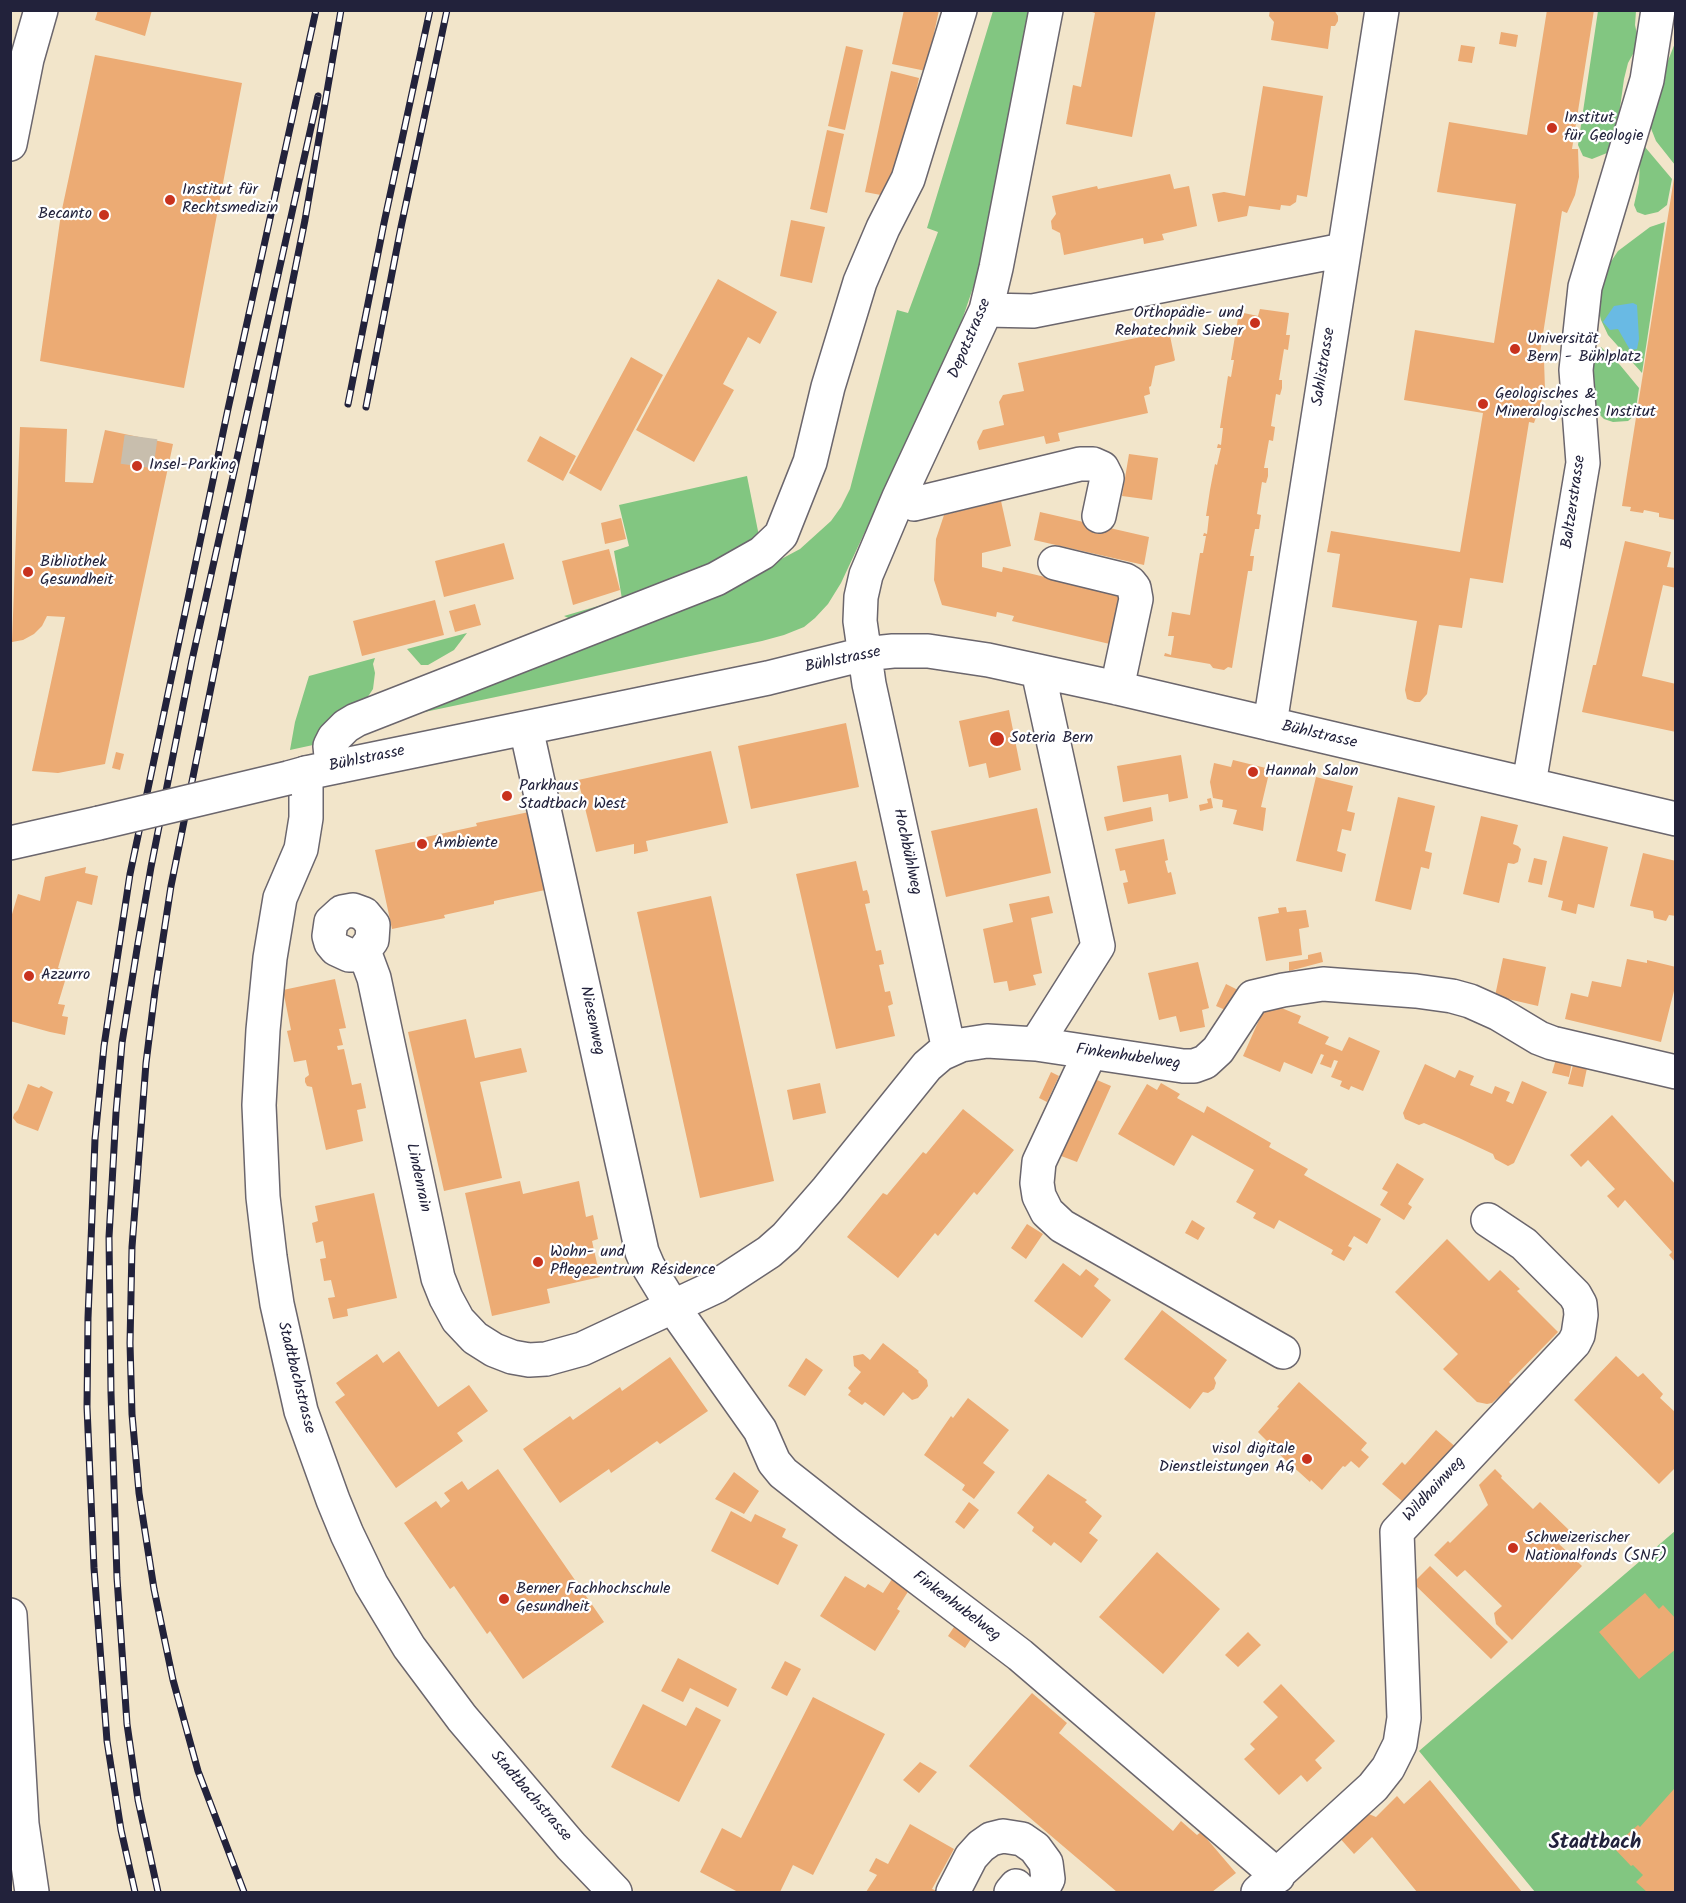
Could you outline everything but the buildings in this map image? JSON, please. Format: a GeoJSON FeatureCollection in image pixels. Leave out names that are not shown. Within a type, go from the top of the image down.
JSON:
{"type":"FeatureCollection","features":[{"type":"Feature","properties":{"kind":"street"},"geometry":{"type":"LineString","coordinates":[[10,144],[27,59],[41,10]]}},
{"type":"Feature","properties":{"kind":"street","name":"Stadtbachstrasse"},"geometry":{"type":"LineString","coordinates":[[615,1893],[571,1846],[462,1718],[409,1647],[371,1584],[347,1534],[301,1412],[282,1332],[263,1197],[260,1105],[263,1030],[270,958],[280,898],[301,849],[309,773],[334,738],[346,726],[356,720],[716,579],[762,553],[782,535],[810,462],[828,387],[860,282],[883,228],[908,179],[960,10]]}},
{"type":"Feature","properties":{"kind":"street","name":"Depotstrasse"},"geometry":{"type":"LineString","coordinates":[[864,654],[860,621],[861,597],[866,575],[899,497],[986,310],[1046,10]]}},
{"type":"Feature","properties":{"kind":"street","name":"Sahlistrasse"},"geometry":{"type":"LineString","coordinates":[[1270,724],[1382,10]]}},
{"type":"Feature","properties":{"kind":"street","name":"Baltzerstrasse"},"geometry":{"type":"LineString","coordinates":[[1529,784],[1583,463],[1576,370],[1585,287],[1647,80],[1658,10]]}},
{"type":"Feature","properties":{"kind":"street"},"geometry":{"type":"LineString","coordinates":[[986,310],[1033,311],[1343,250]]}},
{"type":"Feature","properties":{"kind":"street"},"geometry":{"type":"LineString","coordinates":[[899,497],[914,504],[1080,464],[1093,464],[1102,468],[1107,478],[1099,516]]}},
{"type":"Feature","properties":{"kind":"street"},"geometry":{"type":"LineString","coordinates":[[1055,562],[1125,580],[1134,588],[1136,599],[1117,688]]}},
{"type":"Feature","properties":{"kind":"street","name":"Bühlstrasse"},"geometry":{"type":"LineString","coordinates":[[10,843],[309,773],[768,678],[864,654],[893,651],[928,651],[988,660],[1676,819]]}},
{"type":"Feature","properties":{"kind":"street","name":"Hochbühlweg"},"geometry":{"type":"LineString","coordinates":[[864,654],[949,1050]]}},
{"type":"Feature","properties":{"kind":"street"},"geometry":{"type":"LineString","coordinates":[[1036,1044],[1098,946],[1038,671]]}},
{"type":"Feature","properties":{"kind":"street","name":"Niesenweg"},"geometry":{"type":"LineString","coordinates":[[526,728],[642,1252],[673,1307]]}},
{"type":"Feature","properties":{"kind":"street","name":"Lindenrain"},"geometry":{"type":"LineString","coordinates":[[364,951],[374,978],[438,1278],[446,1298],[458,1320],[475,1338],[494,1350],[529,1360]]}},
{"type":"Feature","properties":{"kind":"street","name":"Finkenhubelweg"},"geometry":{"type":"LineString","coordinates":[[529,1360],[546,1359],[582,1349],[717,1286],[769,1252],[786,1237],[827,1190],[917,1077],[932,1061],[960,1045],[987,1041],[1036,1044],[1183,1066],[1198,1065],[1205,1062],[1221,1046],[1253,997],[1323,984],[1452,996],[1476,1003],[1552,1043],[1676,1072]]}},
{"type":"Feature","properties":{"kind":"street"},"geometry":{"type":"LineString","coordinates":[[1090,1053],[1039,1162],[1036,1182],[1039,1196],[1047,1212],[1062,1226],[1283,1352]]}},
{"type":"Feature","properties":{"kind":"street","name":"Wildhainweg"},"geometry":{"type":"LineString","coordinates":[[1268,1884],[1373,1787],[1388,1768],[1401,1744],[1404,1718],[1397,1532],[1574,1343],[1578,1335],[1581,1315],[1580,1304],[1575,1294],[1524,1244],[1488,1220]]}},
{"type":"Feature","properties":{"kind":"street","name":"Finkenhubelweg"},"geometry":{"type":"LineString","coordinates":[[673,1307],[760,1430],[774,1462],[783,1473],[1020,1655],[1268,1884]]}},
{"type":"Feature","properties":{"kind":"street"},"geometry":{"type":"LineString","coordinates":[[10,1615],[22,1824],[32,1893]]}},
{"type":"Feature","properties":{"kind":"street"},"geometry":{"type":"LineString","coordinates":[[953,1893],[971,1857],[991,1839],[1004,1836],[1022,1839],[1035,1848],[1046,1863],[1048,1879],[1023,1890]]}},
{"type":"Feature","properties":{"kind":"green space"},"geometry":{"type":"Polygon","coordinates":[[[993,11],[1029,11],[980,267],[957,335],[841,583],[828,604],[804,627],[762,641],[377,722],[772,564],[800,549],[831,521],[850,489],[897,310],[908,313],[938,232],[927,228],[993,11]]]}},
{"type":"Feature","properties":{"kind":"green space"},"geometry":{"type":"Polygon","coordinates":[[[1598,11],[1636,11],[1635,25],[1639,43],[1628,63],[1624,79],[1616,136],[1607,153],[1592,159],[1583,156],[1578,145],[1598,11]]]}},
{"type":"Feature","properties":{"kind":"green space"},"geometry":{"type":"Polygon","coordinates":[[[1675,43],[1675,165],[1656,141],[1650,126],[1656,91],[1675,43]]]}},
{"type":"Feature","properties":{"kind":"green space"},"geometry":{"type":"Polygon","coordinates":[[[1645,147],[1672,179],[1667,205],[1658,212],[1645,215],[1637,212],[1634,205],[1639,183],[1640,158],[1645,147]]]}},
{"type":"Feature","properties":{"kind":"green space"},"geometry":{"type":"Polygon","coordinates":[[[1665,222],[1642,373],[1608,335],[1597,304],[1606,269],[1618,251],[1650,227],[1665,222]]]}},
{"type":"Feature","properties":{"kind":"green space"},"geometry":{"type":"Polygon","coordinates":[[[1601,347],[1639,388],[1635,415],[1628,421],[1613,422],[1604,419],[1594,405],[1591,394],[1593,351],[1601,347]]]}},
{"type":"Feature","properties":{"kind":"green space"},"geometry":{"type":"Polygon","coordinates":[[[747,476],[760,541],[590,628],[564,616],[622,599],[614,551],[629,546],[619,505],[747,476]]]}},
{"type":"Feature","properties":{"kind":"green space"},"geometry":{"type":"Polygon","coordinates":[[[467,633],[454,650],[428,665],[421,665],[407,649],[467,633]]]}},
{"type":"Feature","properties":{"kind":"green space"},"geometry":{"type":"Polygon","coordinates":[[[375,658],[373,689],[363,704],[373,732],[290,750],[295,722],[309,676],[375,658]]]}},
{"type":"Feature","properties":{"kind":"green space"},"geometry":{"type":"Polygon","coordinates":[[[1675,1531],[1675,1892],[1535,1892],[1419,1751],[1675,1531]]]}},
{"type":"Feature","properties":{"kind":"water"},"geometry":{"type":"Polygon","coordinates":[[[1633,303],[1637,305],[1639,339],[1637,349],[1630,350],[1618,329],[1610,330],[1603,322],[1614,306],[1633,303]]]}},
{"type":"Feature","properties":{"kind":"tunnel"},"geometry":{"type":"LineString","coordinates":[[137,466],[141,437]]}},
{"type":"Feature","properties":{"kind":"railway"},"geometry":{"type":"LineString","coordinates":[[135,1892],[121,1830],[107,1741],[94,1568],[87,1407],[95,1139],[104,1046],[130,874],[228,409],[316,10]]}},
{"type":"Feature","properties":{"kind":"railway"},"geometry":{"type":"LineString","coordinates":[[244,1892],[198,1771],[173,1680],[154,1589],[139,1493],[132,1414],[130,1343],[132,1247],[146,1063],[171,886],[305,220],[341,10]]}},
{"type":"Feature","properties":{"kind":"railway"},"geometry":{"type":"LineString","coordinates":[[348,404],[430,10]]}},
{"type":"Feature","properties":{"kind":"railway"},"geometry":{"type":"LineString","coordinates":[[366,407],[447,10]]}},
{"type":"Feature","properties":{"kind":"railway"},"geometry":{"type":"LineString","coordinates":[[158,1892],[138,1800],[127,1724],[117,1578],[109,1237],[122,1043],[151,867],[192,660],[318,96]]}},
{"type":"Feature","properties":{"kind":"place","name":"Institut für Geologie"},"geometry":{"type":"Point","coordinates":[1552,128]}},
{"type":"Feature","properties":{"kind":"place","name":"Institut für Rechtsmedizin"},"geometry":{"type":"Point","coordinates":[170,200]}},
{"type":"Feature","properties":{"kind":"place","name":"Becanto"},"geometry":{"type":"Point","coordinates":[104,215]}},
{"type":"Feature","properties":{"kind":"place","name":"Orthopädie- und Rehatechnik Sieber"},"geometry":{"type":"Point","coordinates":[1255,323]}},
{"type":"Feature","properties":{"kind":"place","name":"Universität Bern - Bühlplatz"},"geometry":{"type":"Point","coordinates":[1515,349]}},
{"type":"Feature","properties":{"kind":"place","name":"Geologisches & Mineralogisches Institut"},"geometry":{"type":"Point","coordinates":[1483,404]}},
{"type":"Feature","properties":{"kind":"place","name":"Insel-Parking"},"geometry":{"type":"Point","coordinates":[137,466]}},
{"type":"Feature","properties":{"kind":"place","name":"Bibliothek Gesundheit"},"geometry":{"type":"Point","coordinates":[28,572]}},
{"type":"Feature","properties":{"kind":"place","name":"Soteria Bern"},"geometry":{"type":"Point","coordinates":[997,739]}},
{"type":"Feature","properties":{"kind":"place","name":"Hannah Salon"},"geometry":{"type":"Point","coordinates":[1253,772]}},
{"type":"Feature","properties":{"kind":"place","name":"Parkhaus Stadtbach West"},"geometry":{"type":"Point","coordinates":[507,796]}},
{"type":"Feature","properties":{"kind":"place","name":"Ambiente"},"geometry":{"type":"Point","coordinates":[422,844]}},
{"type":"Feature","properties":{"kind":"place","name":"Azzurro"},"geometry":{"type":"Point","coordinates":[29,976]}},
{"type":"Feature","properties":{"kind":"place","name":"Wohn- und Pflegezentrum Résidence"},"geometry":{"type":"Point","coordinates":[538,1262]}},
{"type":"Feature","properties":{"kind":"place","name":"visol digitale Dienstleistungen AG"},"geometry":{"type":"Point","coordinates":[1307,1459]}},
{"type":"Feature","properties":{"kind":"place","name":"Schweizerischer Nationalfonds (SNF)"},"geometry":{"type":"Point","coordinates":[1513,1548]}},
{"type":"Feature","properties":{"kind":"place","name":"Berner Fachhochschule Gesundheit"},"geometry":{"type":"Point","coordinates":[504,1599]}},
{"type":"Feature","properties":{"kind":"district","name":"Stadtbach"},"geometry":{"type":"Point","coordinates":[1595,1845]}}]}
